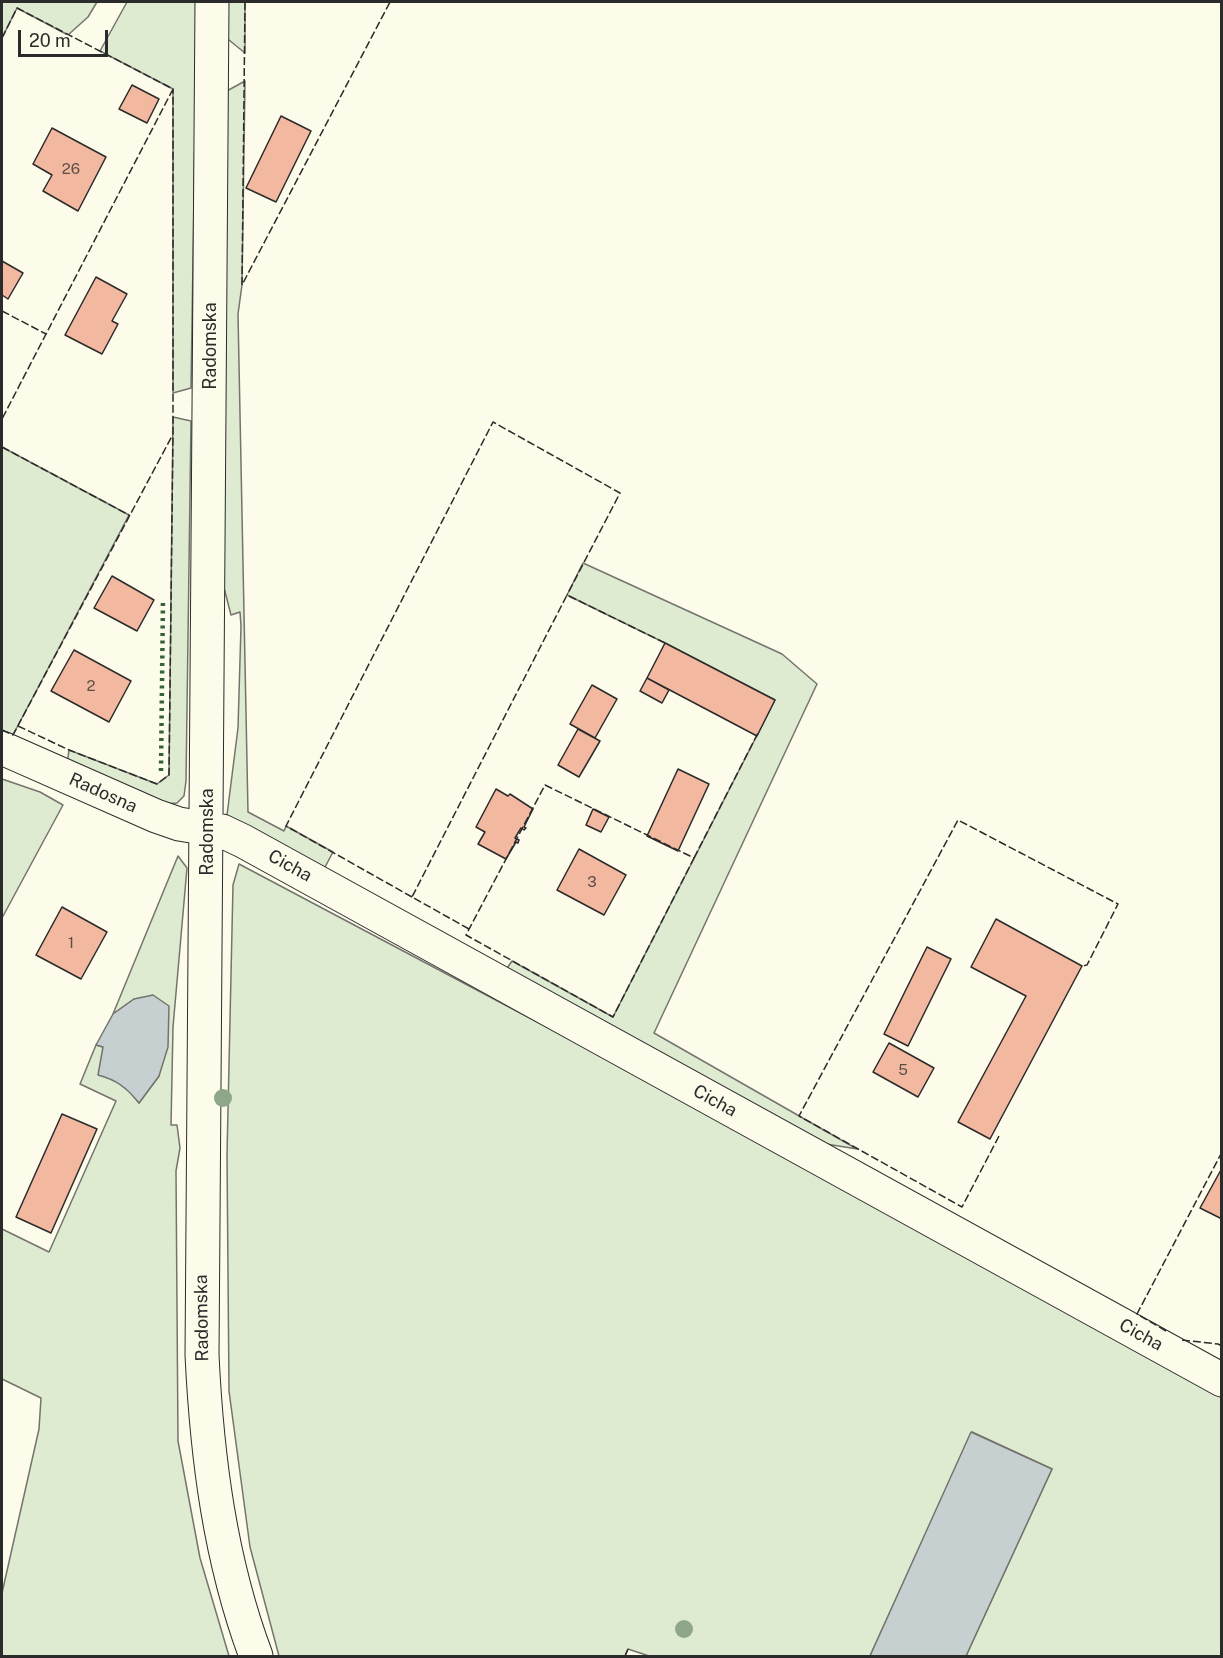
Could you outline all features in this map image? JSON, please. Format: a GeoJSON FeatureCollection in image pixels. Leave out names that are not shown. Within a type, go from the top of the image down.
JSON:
{"type":"FeatureCollection","features":[{"type":"Feature","properties":{"kind":"street","name":"Radomska"},"geometry":{"type":"LineString","coordinates":[[212,2],[207,828],[201,1302],[205,1410],[211,1470],[221,1532],[233,1583],[256,1656]]}},
{"type":"Feature","properties":{"kind":"street","name":"Radosna"},"geometry":{"type":"LineString","coordinates":[[2,748],[156,816],[179,824],[207,828]]}},
{"type":"Feature","properties":{"kind":"street","name":"Cicha"},"geometry":{"type":"LineString","coordinates":[[207,828],[222,831],[243,841],[1221,1380]]}},
{"type":"Feature","properties":{"kind":"green space"},"geometry":{"type":"Polygon","coordinates":[[[2,2],[97,2],[88,17],[68,35],[17,8],[2,38],[2,2]]]}},
{"type":"Feature","properties":{"kind":"green space"},"geometry":{"type":"Polygon","coordinates":[[[127,2],[197,2],[191,388],[173,393],[173,89],[100,51],[127,2]]]}},
{"type":"Feature","properties":{"kind":"green space"},"geometry":{"type":"Polygon","coordinates":[[[225,2],[245,2],[245,53],[224,36],[225,2]]]}},
{"type":"Feature","properties":{"kind":"green space"},"geometry":{"type":"Polygon","coordinates":[[[245,81],[242,285],[238,314],[248,812],[284,831],[286,826],[333,852],[324,869],[226,823],[238,728],[241,626],[240,612],[231,615],[220,572],[225,92],[245,81]]]}},
{"type":"Feature","properties":{"kind":"green space"},"geometry":{"type":"Polygon","coordinates":[[[173,417],[191,421],[186,781],[184,796],[177,803],[164,804],[67,765],[69,750],[157,784],[169,775],[173,417]]]}},
{"type":"Feature","properties":{"kind":"green space"},"geometry":{"type":"Polygon","coordinates":[[[2,447],[129,515],[13,735],[2,730],[2,447]]]}},
{"type":"Feature","properties":{"kind":"green space"},"geometry":{"type":"Polygon","coordinates":[[[583,563],[782,654],[817,684],[654,1033],[857,1149],[820,1143],[505,971],[512,961],[613,1017],[775,700],[567,595],[583,563]]]}},
{"type":"Feature","properties":{"kind":"green space"},"geometry":{"type":"Polygon","coordinates":[[[2,779],[40,792],[63,805],[2,918],[2,779]]]}},
{"type":"Feature","properties":{"kind":"green space"},"geometry":{"type":"Polygon","coordinates":[[[178,856],[187,868],[173,1027],[171,1125],[177,1125],[180,1148],[176,1171],[178,1441],[200,1558],[229,1656],[2,1656],[2,1593],[39,1429],[41,1398],[2,1379],[2,1229],[49,1252],[116,1101],[80,1084],[96,1045],[103,1047],[113,1079],[130,1092],[139,1103],[159,1076],[134,999],[113,1014],[178,856]]]}},
{"type":"Feature","properties":{"kind":"green space"},"geometry":{"type":"Polygon","coordinates":[[[239,864],[743,1131],[1221,1397],[1221,1656],[966,1656],[1052,1469],[972,1432],[870,1656],[649,1656],[628,1649],[625,1656],[279,1656],[250,1547],[229,1391],[227,1155],[233,885],[239,864]]]}},
{"type":"Feature","properties":{"kind":"shaded area"},"geometry":{"type":"Polygon","coordinates":[[[153,995],[169,1006],[168,1047],[159,1076],[139,1103],[121,1085],[98,1075],[103,1047],[96,1045],[113,1014],[134,999],[153,995]]]}},
{"type":"Feature","properties":{"kind":"shaded area"},"geometry":{"type":"Polygon","coordinates":[[[971,1432],[1052,1469],[966,1656],[870,1656],[971,1432]]]}},
{"type":"Feature","properties":{"kind":"building"},"geometry":{"type":"Polygon","coordinates":[[[132,85],[159,99],[147,123],[119,109],[132,85]]]}},
{"type":"Feature","properties":{"kind":"building"},"geometry":{"type":"Polygon","coordinates":[[[281,116],[311,131],[276,202],[246,188],[281,116]]]}},
{"type":"Feature","properties":{"kind":"building"},"geometry":{"type":"Polygon","coordinates":[[[52,128],[106,157],[78,211],[43,191],[52,175],[33,164],[52,128]]]}},
{"type":"Feature","properties":{"kind":"building"},"geometry":{"type":"Polygon","coordinates":[[[2,261],[23,273],[8,299],[2,295],[2,261]]]}},
{"type":"Feature","properties":{"kind":"building"},"geometry":{"type":"Polygon","coordinates":[[[96,277],[127,294],[112,321],[118,324],[102,354],[65,335],[96,277]]]}},
{"type":"Feature","properties":{"kind":"building"},"geometry":{"type":"Polygon","coordinates":[[[112,576],[154,600],[137,631],[94,608],[112,576]]]}},
{"type":"Feature","properties":{"kind":"building"},"geometry":{"type":"Polygon","coordinates":[[[665,643],[775,700],[757,736],[647,678],[665,643]]]}},
{"type":"Feature","properties":{"kind":"building"},"geometry":{"type":"Polygon","coordinates":[[[74,650],[131,681],[109,722],[51,691],[74,650]]]}},
{"type":"Feature","properties":{"kind":"building"},"geometry":{"type":"Polygon","coordinates":[[[647,678],[669,690],[662,703],[640,691],[647,678]]]}},
{"type":"Feature","properties":{"kind":"building"},"geometry":{"type":"Polygon","coordinates":[[[592,685],[617,699],[595,738],[570,724],[592,685]]]}},
{"type":"Feature","properties":{"kind":"building"},"geometry":{"type":"Polygon","coordinates":[[[578,729],[600,741],[579,777],[558,765],[578,729]]]}},
{"type":"Feature","properties":{"kind":"building"},"geometry":{"type":"Polygon","coordinates":[[[678,769],[709,784],[678,851],[647,836],[678,769]]]}},
{"type":"Feature","properties":{"kind":"building"},"geometry":{"type":"Polygon","coordinates":[[[496,789],[508,796],[510,794],[533,809],[524,827],[526,828],[524,830],[521,828],[515,838],[519,840],[518,843],[516,842],[506,859],[478,844],[485,832],[476,827],[496,789]]]}},
{"type":"Feature","properties":{"kind":"building"},"geometry":{"type":"Polygon","coordinates":[[[593,809],[609,817],[601,832],[586,825],[593,809]]]}},
{"type":"Feature","properties":{"kind":"building"},"geometry":{"type":"Polygon","coordinates":[[[579,849],[626,875],[604,915],[557,890],[579,849]]]}},
{"type":"Feature","properties":{"kind":"building"},"geometry":{"type":"Polygon","coordinates":[[[62,907],[107,932],[81,979],[36,955],[62,907]]]}},
{"type":"Feature","properties":{"kind":"building"},"geometry":{"type":"Polygon","coordinates":[[[996,919],[1082,966],[990,1139],[958,1122],[1026,996],[971,967],[996,919]]]}},
{"type":"Feature","properties":{"kind":"building"},"geometry":{"type":"Polygon","coordinates":[[[927,947],[951,959],[908,1046],[884,1034],[927,947]]]}},
{"type":"Feature","properties":{"kind":"building"},"geometry":{"type":"Polygon","coordinates":[[[889,1043],[934,1068],[918,1097],[873,1072],[889,1043]]]}},
{"type":"Feature","properties":{"kind":"building"},"geometry":{"type":"Polygon","coordinates":[[[62,1114],[97,1129],[51,1233],[16,1217],[62,1114]]]}},
{"type":"Feature","properties":{"kind":"building"},"geometry":{"type":"Polygon","coordinates":[[[1222,1168],[1222,1219],[1200,1208],[1222,1168]]]}},
{"type":"Feature","properties":{"kind":"hedge"},"geometry":{"type":"LineString","coordinates":[[161,771],[163,599]]}},
{"type":"Feature","properties":{"kind":"fence"},"geometry":{"type":"LineString","coordinates":[[245,2],[242,285],[390,2]]}},
{"type":"Feature","properties":{"kind":"fence"},"geometry":{"type":"LineString","coordinates":[[2,38],[17,8],[173,89],[2,419]]}},
{"type":"Feature","properties":{"kind":"fence"},"geometry":{"type":"LineString","coordinates":[[18,726],[69,750],[157,784],[169,775],[173,433],[173,89]]}},
{"type":"Feature","properties":{"kind":"fence"},"geometry":{"type":"LineString","coordinates":[[2,311],[46,334]]}},
{"type":"Feature","properties":{"kind":"fence"},"geometry":{"type":"LineString","coordinates":[[412,897],[286,826],[493,422],[620,493],[567,595]]}},
{"type":"Feature","properties":{"kind":"fence"},"geometry":{"type":"LineString","coordinates":[[2,730],[13,735],[172,436]]}},
{"type":"Feature","properties":{"kind":"fence"},"geometry":{"type":"LineString","coordinates":[[2,447],[129,515]]}},
{"type":"Feature","properties":{"kind":"fence"},"geometry":{"type":"LineString","coordinates":[[469,929],[412,897],[567,595],[667,644]]}},
{"type":"Feature","properties":{"kind":"fence"},"geometry":{"type":"LineString","coordinates":[[694,858],[758,733]]}},
{"type":"Feature","properties":{"kind":"fence"},"geometry":{"type":"LineString","coordinates":[[545,785],[694,858],[613,1017],[466,935],[545,785]]}},
{"type":"Feature","properties":{"kind":"fence"},"geometry":{"type":"LineString","coordinates":[[999,1136],[962,1207],[799,1116],[958,820],[1118,904],[1087,965],[1082,966]]}},
{"type":"Feature","properties":{"kind":"fence"},"geometry":{"type":"LineString","coordinates":[[1166,1331],[1137,1314],[1222,1152]]}},
{"type":"Feature","properties":{"kind":"fence"},"geometry":{"type":"LineString","coordinates":[[1182,1340],[1222,1346]]}},
{"type":"Feature","properties":{"kind":"fence"},"geometry":{"type":"LineString","coordinates":[[625,1656],[628,1649]]}}]}
